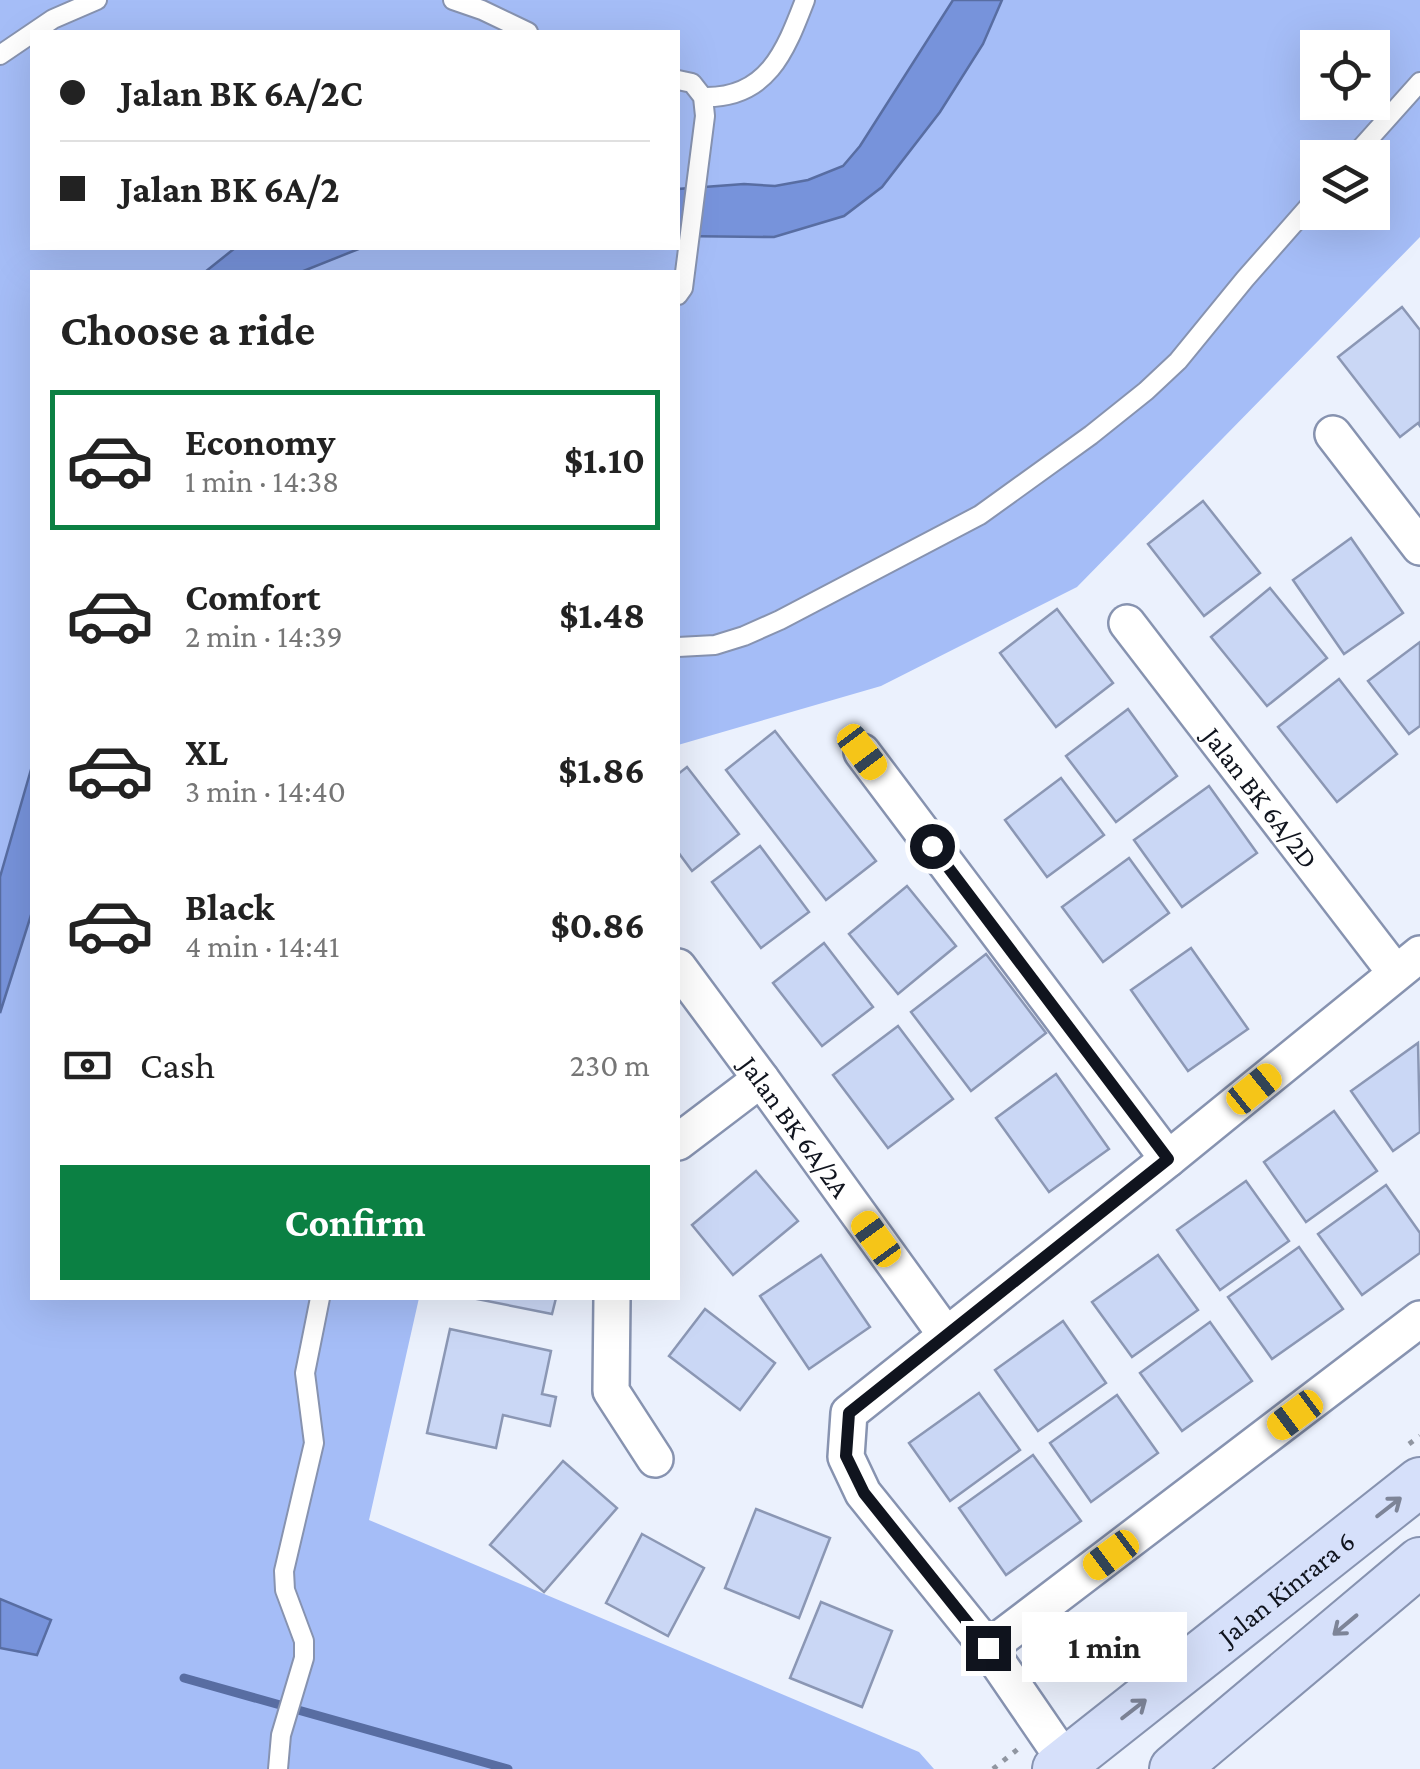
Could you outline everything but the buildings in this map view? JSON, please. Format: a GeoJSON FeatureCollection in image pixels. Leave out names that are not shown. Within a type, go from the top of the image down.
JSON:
{"type":"FeatureCollection","features":[{"type":"Feature","properties":{"kind":"main road","name":"Jalan Kinrara 6"},"geometry":{"type":"LineString","coordinates":[[1068,1767],[1420,1482]]}},
{"type":"Feature","properties":{"kind":"main road"},"geometry":{"type":"LineString","coordinates":[[1174,1769],[1420,1562]]}},
{"type":"Feature","properties":{"kind":"street"},"geometry":{"type":"LineString","coordinates":[[1333,434],[1420,547]]}},
{"type":"Feature","properties":{"kind":"street","name":"Jalan BK 6A/2D"},"geometry":{"type":"LineString","coordinates":[[1126,623],[1411,966]]}},
{"type":"Feature","properties":{"kind":"street"},"geometry":{"type":"LineString","coordinates":[[862,752],[1168,1159]]}},
{"type":"Feature","properties":{"kind":"street"},"geometry":{"type":"LineString","coordinates":[[1068,1767],[988,1648],[864,1493],[846,1456],[849,1413],[1411,966]]}},
{"type":"Feature","properties":{"kind":"street","name":"Jalan BK 6A/2A"},"geometry":{"type":"LineString","coordinates":[[680,970],[946,1335]]}},
{"type":"Feature","properties":{"kind":"street"},"geometry":{"type":"LineString","coordinates":[[680,1140],[762,1079]]}},
{"type":"Feature","properties":{"kind":"street"},"geometry":{"type":"LineString","coordinates":[[612,1300],[611,1391],[655,1459]]}},
{"type":"Feature","properties":{"kind":"street"},"geometry":{"type":"LineString","coordinates":[[988,1648],[1420,1319]]}},
{"type":"Feature","properties":{"kind":"lane"},"geometry":{"type":"LineString","coordinates":[[37,30],[98,0]]}},
{"type":"Feature","properties":{"kind":"lane"},"geometry":{"type":"LineString","coordinates":[[453,0],[524,30]]}},
{"type":"Feature","properties":{"kind":"lane"},"geometry":{"type":"LineString","coordinates":[[704,106],[762,80],[782,52],[805,0]]}},
{"type":"Feature","properties":{"kind":"lane"},"geometry":{"type":"LineString","coordinates":[[0,55],[30,35]]}},
{"type":"Feature","properties":{"kind":"lane"},"geometry":{"type":"LineString","coordinates":[[680,80],[692,83],[704,106],[680,291]]}},
{"type":"Feature","properties":{"kind":"lane"},"geometry":{"type":"LineString","coordinates":[[1368,140],[1420,82]]}},
{"type":"Feature","properties":{"kind":"lane"},"geometry":{"type":"LineString","coordinates":[[680,646],[714,646],[744,636],[980,515],[1146,392],[1178,362],[1300,216]]}},
{"type":"Feature","properties":{"kind":"lane"},"geometry":{"type":"LineString","coordinates":[[278,1769],[281,1735],[304,1658],[304,1641],[285,1590],[284,1571],[314,1443],[304,1373],[320,1300]]}},
{"type":"Feature","properties":{"kind":"shaded area"},"geometry":{"type":"Polygon","coordinates":[[[0,0],[1420,0],[1420,237],[1077,587],[881,686],[680,744],[680,270],[30,270],[30,1300],[419,1300],[369,1520],[919,1752],[934,1769],[0,1769],[0,0]]]}},
{"type":"Feature","properties":{"kind":"shaded area"},"geometry":{"type":"Polygon","coordinates":[[[953,0],[1002,0],[983,44],[940,112],[882,187],[844,216],[774,237],[680,236],[680,189],[775,186],[808,180],[843,166],[860,146],[953,0]]]}},
{"type":"Feature","properties":{"kind":"shaded area"},"geometry":{"type":"Polygon","coordinates":[[[232,250],[356,250],[306,270],[208,270],[232,250]]]}},
{"type":"Feature","properties":{"kind":"shaded area"},"geometry":{"type":"Polygon","coordinates":[[[30,773],[30,918],[0,1013],[0,877],[30,773]]]}},
{"type":"Feature","properties":{"kind":"shaded area"},"geometry":{"type":"Polygon","coordinates":[[[0,1599],[51,1620],[37,1655],[0,1648],[0,1599]]]}},
{"type":"Feature","properties":{"kind":"waterway"},"geometry":{"type":"LineString","coordinates":[[184,1678],[508,1769]]}},
{"type":"Feature","properties":{"kind":"route"},"geometry":{"type":"LineString","coordinates":[[932,846],[1168,1159],[849,1413],[846,1456],[864,1493],[988,1648]]}}]}
